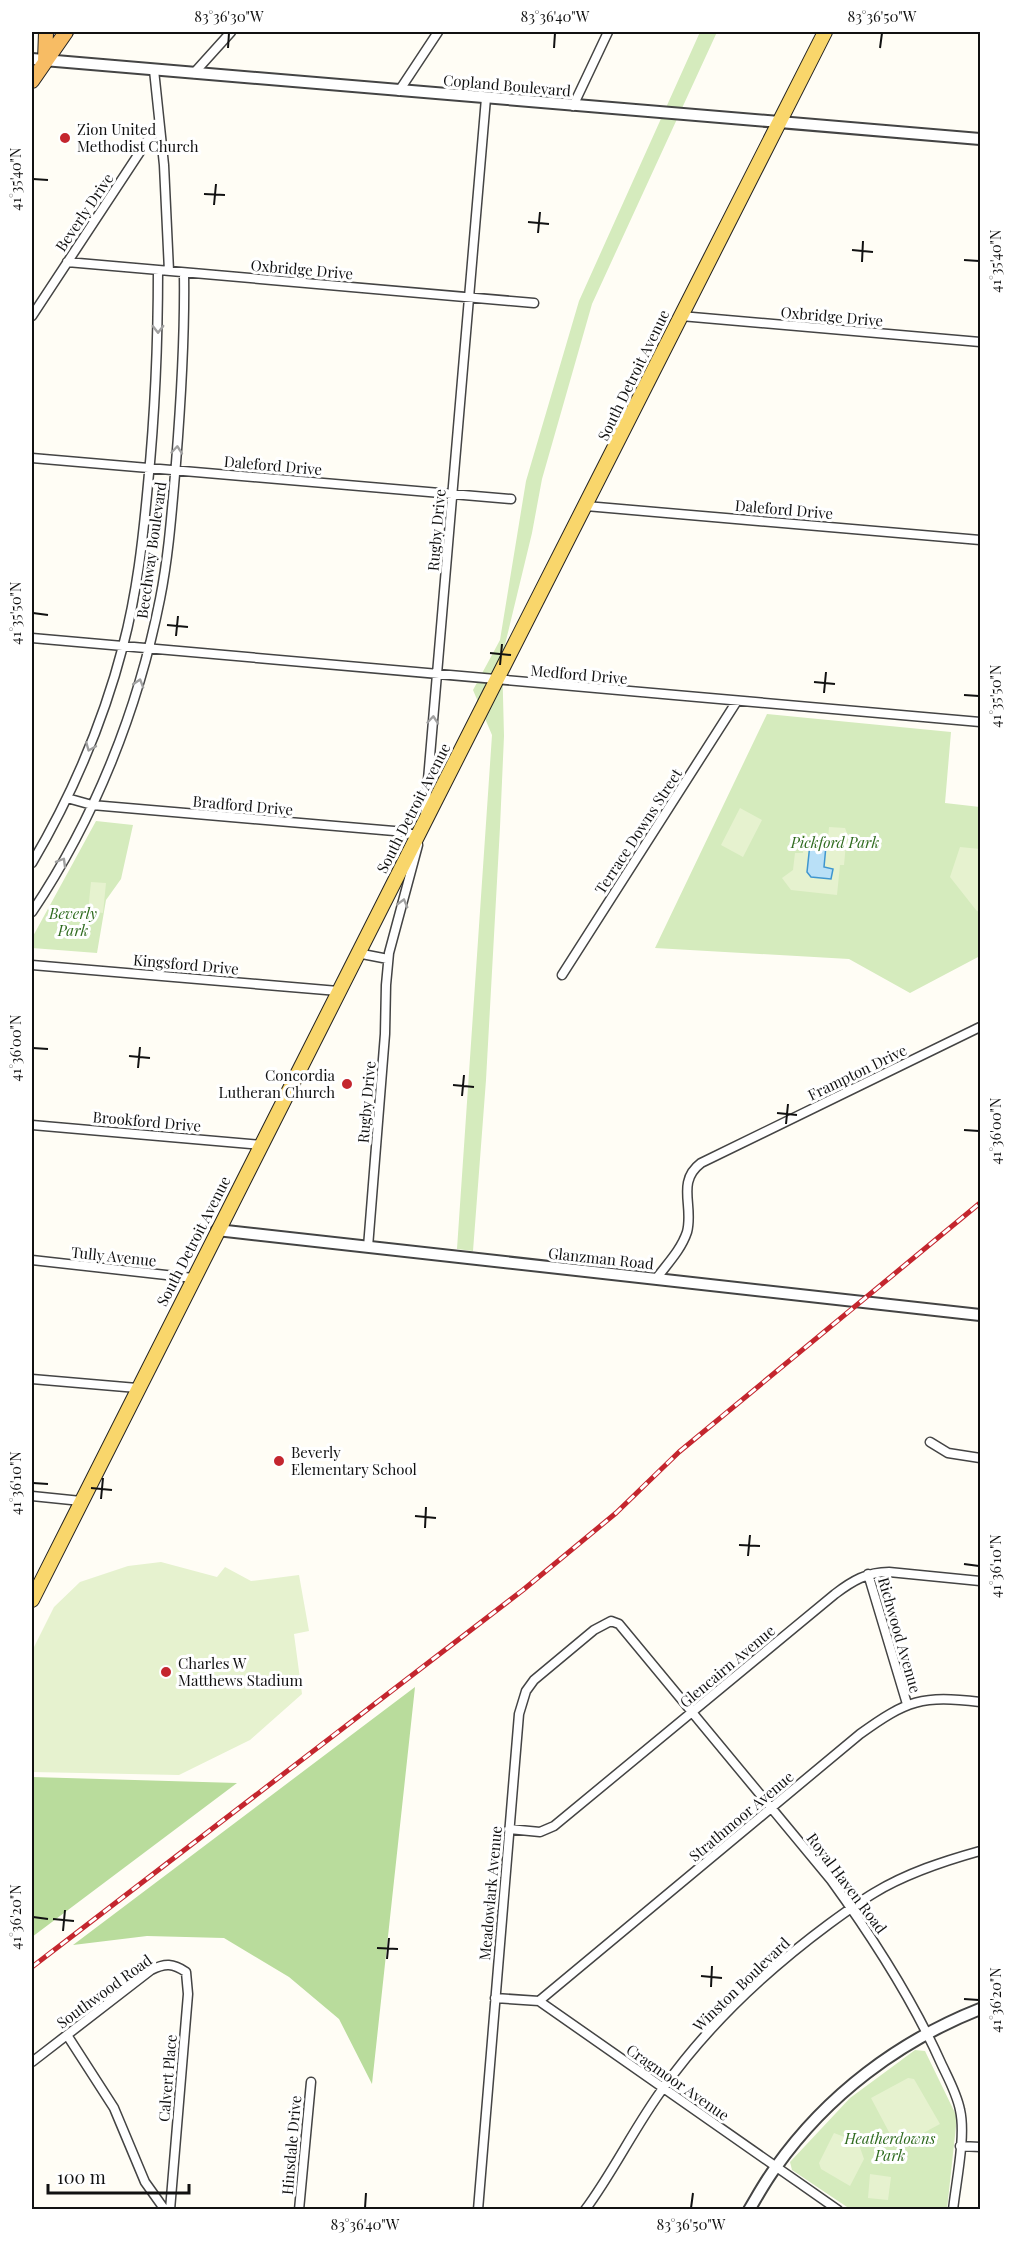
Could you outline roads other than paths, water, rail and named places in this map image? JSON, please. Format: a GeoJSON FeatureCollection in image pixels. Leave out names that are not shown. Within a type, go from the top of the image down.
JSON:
{"type":"FeatureCollection","features":[{"type":"Feature","properties":{"kind":"highway"},"geometry":{"type":"LineString","coordinates":[[32,81],[46,32]]}},
{"type":"Feature","properties":{"kind":"highway"},"geometry":{"type":"LineString","coordinates":[[38,60],[66,32]]}},
{"type":"Feature","properties":{"kind":"main road","name":"South Detroit Avenue"},"geometry":{"type":"LineString","coordinates":[[32,1600],[424,820],[586,506],[825,32]]}},
{"type":"Feature","properties":{"kind":"street"},"geometry":{"type":"LineString","coordinates":[[194,74],[231,32]]}},
{"type":"Feature","properties":{"kind":"street"},"geometry":{"type":"LineString","coordinates":[[399,91],[438,32]]}},
{"type":"Feature","properties":{"kind":"street"},"geometry":{"type":"LineString","coordinates":[[573,106],[608,32]]}},
{"type":"Feature","properties":{"kind":"street","name":"Copland Boulevard"},"geometry":{"type":"LineString","coordinates":[[38,60],[981,139]]}},
{"type":"Feature","properties":{"kind":"street"},"geometry":{"type":"LineString","coordinates":[[154,70],[164,165],[169,271]]}},
{"type":"Feature","properties":{"kind":"street","name":"Rugby Drive"},"geometry":{"type":"LineString","coordinates":[[368,1247],[385,1034],[388,959],[424,820],[486,98]]}},
{"type":"Feature","properties":{"kind":"street","name":"Beverly Drive"},"geometry":{"type":"LineString","coordinates":[[32,316],[159,123]]}},
{"type":"Feature","properties":{"kind":"street","name":"Oxbridge Drive"},"geometry":{"type":"LineString","coordinates":[[67,262],[534,303]]}},
{"type":"Feature","properties":{"kind":"street","name":"Beechway Boulevard"},"geometry":{"type":"LineString","coordinates":[[32,863],[67,798],[93,741],[123,646],[139,570],[150,468],[158,364],[158,270]]}},
{"type":"Feature","properties":{"kind":"street","name":"Beechway Boulevard"},"geometry":{"type":"LineString","coordinates":[[32,912],[92,805],[116,750],[149,649],[167,555],[175,470],[183,365],[184,273]]}},
{"type":"Feature","properties":{"kind":"street","name":"Oxbridge Drive"},"geometry":{"type":"LineString","coordinates":[[681,316],[981,342]]}},
{"type":"Feature","properties":{"kind":"street","name":"Daleford Drive"},"geometry":{"type":"LineString","coordinates":[[32,458],[511,499]]}},
{"type":"Feature","properties":{"kind":"street","name":"Daleford Drive"},"geometry":{"type":"LineString","coordinates":[[586,506],[981,540]]}},
{"type":"Feature","properties":{"kind":"street","name":"Medford Drive"},"geometry":{"type":"LineString","coordinates":[[32,638],[981,722]]}},
{"type":"Feature","properties":{"kind":"street","name":"Terrace Downs Street"},"geometry":{"type":"LineString","coordinates":[[562,975],[737,701]]}},
{"type":"Feature","properties":{"kind":"street","name":"Bradford Drive"},"geometry":{"type":"LineString","coordinates":[[67,798],[92,805],[394,831],[417,836]]}},
{"type":"Feature","properties":{"kind":"street"},"geometry":{"type":"LineString","coordinates":[[357,953],[388,959]]}},
{"type":"Feature","properties":{"kind":"street","name":"Kingsford Drive"},"geometry":{"type":"LineString","coordinates":[[32,965],[338,991]]}},
{"type":"Feature","properties":{"kind":"street","name":"Frampton Drive"},"geometry":{"type":"LineString","coordinates":[[656,1279],[676,1254],[686,1234],[689,1215],[687,1186],[692,1170],[701,1163],[981,1027]]}},
{"type":"Feature","properties":{"kind":"street","name":"Brookford Drive"},"geometry":{"type":"LineString","coordinates":[[32,1125],[261,1145]]}},
{"type":"Feature","properties":{"kind":"street","name":"Glanzman Road"},"geometry":{"type":"LineString","coordinates":[[217,1230],[981,1315]]}},
{"type":"Feature","properties":{"kind":"street","name":"Tully Avenue"},"geometry":{"type":"LineString","coordinates":[[32,1260],[193,1278]]}},
{"type":"Feature","properties":{"kind":"street"},"geometry":{"type":"LineString","coordinates":[[32,1378],[137,1388]]}},
{"type":"Feature","properties":{"kind":"street"},"geometry":{"type":"LineString","coordinates":[[930,1442],[948,1453],[981,1458]]}},
{"type":"Feature","properties":{"kind":"street"},"geometry":{"type":"LineString","coordinates":[[32,1496],[81,1501]]}},
{"type":"Feature","properties":{"kind":"street","name":"Glencairn Avenue"},"geometry":{"type":"LineString","coordinates":[[509,1829],[540,1832],[554,1826],[842,1588],[868,1574],[889,1572],[981,1581]]}},
{"type":"Feature","properties":{"kind":"street","name":"Richwood Avenue"},"geometry":{"type":"LineString","coordinates":[[868,1574],[906,1704]]}},
{"type":"Feature","properties":{"kind":"street","name":"Royal Haven Road"},"geometry":{"type":"LineString","coordinates":[[611,1621],[619,1624],[852,1908],[900,1984],[928,2033],[960,2109],[960,2146],[953,2210]]}},
{"type":"Feature","properties":{"kind":"street","name":"Meadowlark Avenue"},"geometry":{"type":"LineString","coordinates":[[478,2210],[519,1714],[526,1691],[534,1680],[594,1630],[611,1621]]}},
{"type":"Feature","properties":{"kind":"street","name":"Strathmoor Avenue"},"geometry":{"type":"LineString","coordinates":[[539,2001],[860,1734],[889,1713],[906,1704],[934,1699],[981,1702]]}},
{"type":"Feature","properties":{"kind":"street","name":"Winston Boulevard"},"geometry":{"type":"LineString","coordinates":[[585,2210],[605,2183],[663,2088],[701,2040],[763,1977],[800,1946],[874,1893],[897,1881],[952,1859],[981,1851]]}},
{"type":"Feature","properties":{"kind":"street","name":"Southwood Road"},"geometry":{"type":"LineString","coordinates":[[32,2062],[151,1970],[165,1964]]}},
{"type":"Feature","properties":{"kind":"street","name":"Calvert Place"},"geometry":{"type":"LineString","coordinates":[[165,1964],[177,1966],[186,1972],[188,1994],[170,2210]]}},
{"type":"Feature","properties":{"kind":"street"},"geometry":{"type":"LineString","coordinates":[[495,1998],[539,2001]]}},
{"type":"Feature","properties":{"kind":"street","name":"Cragmoor Avenue"},"geometry":{"type":"LineString","coordinates":[[539,2001],[838,2210]]}},
{"type":"Feature","properties":{"kind":"street"},"geometry":{"type":"LineString","coordinates":[[749,2210],[776,2167],[854,2082],[928,2033],[981,2009]]}},
{"type":"Feature","properties":{"kind":"street"},"geometry":{"type":"LineString","coordinates":[[67,2035],[114,2108],[145,2182],[165,2210]]}},
{"type":"Feature","properties":{"kind":"street","name":"Hinsdale Drive"},"geometry":{"type":"LineString","coordinates":[[299,2210],[310,2082]]}},
{"type":"Feature","properties":{"kind":"street"},"geometry":{"type":"LineString","coordinates":[[960,2146],[981,2147]]}},
{"type":"Feature","properties":{"kind":"water"},"geometry":{"type":"Polygon","coordinates":[[[810,844],[826,846],[824,867],[833,869],[831,879],[811,877],[807,872],[810,844]]]}},
{"type":"Feature","properties":{"kind":"railway"},"geometry":{"type":"LineString","coordinates":[[32,1967],[523,1590],[616,1513],[679,1452],[980,1203]]}},
{"type":"Feature","properties":{"kind":"place","name":"Zion United Methodist Church"},"geometry":{"type":"Point","coordinates":[65,138]}},
{"type":"Feature","properties":{"kind":"place","name":"Concordia Lutheran Church"},"geometry":{"type":"Point","coordinates":[347,1084]}},
{"type":"Feature","properties":{"kind":"place","name":"Beverly Elementary School"},"geometry":{"type":"Point","coordinates":[279,1461]}},
{"type":"Feature","properties":{"kind":"place","name":"Charles W Matthews Stadium"},"geometry":{"type":"Point","coordinates":[166,1672]}},
{"type":"Feature","properties":{"kind":"park label","name":"Pickford Park"},"geometry":{"type":"Point","coordinates":[835,842]}},
{"type":"Feature","properties":{"kind":"park label","name":"Beverly Park"},"geometry":{"type":"Point","coordinates":[73,922]}},
{"type":"Feature","properties":{"kind":"park label","name":"Heatherdowns Park"},"geometry":{"type":"Point","coordinates":[890,2146]}}]}
